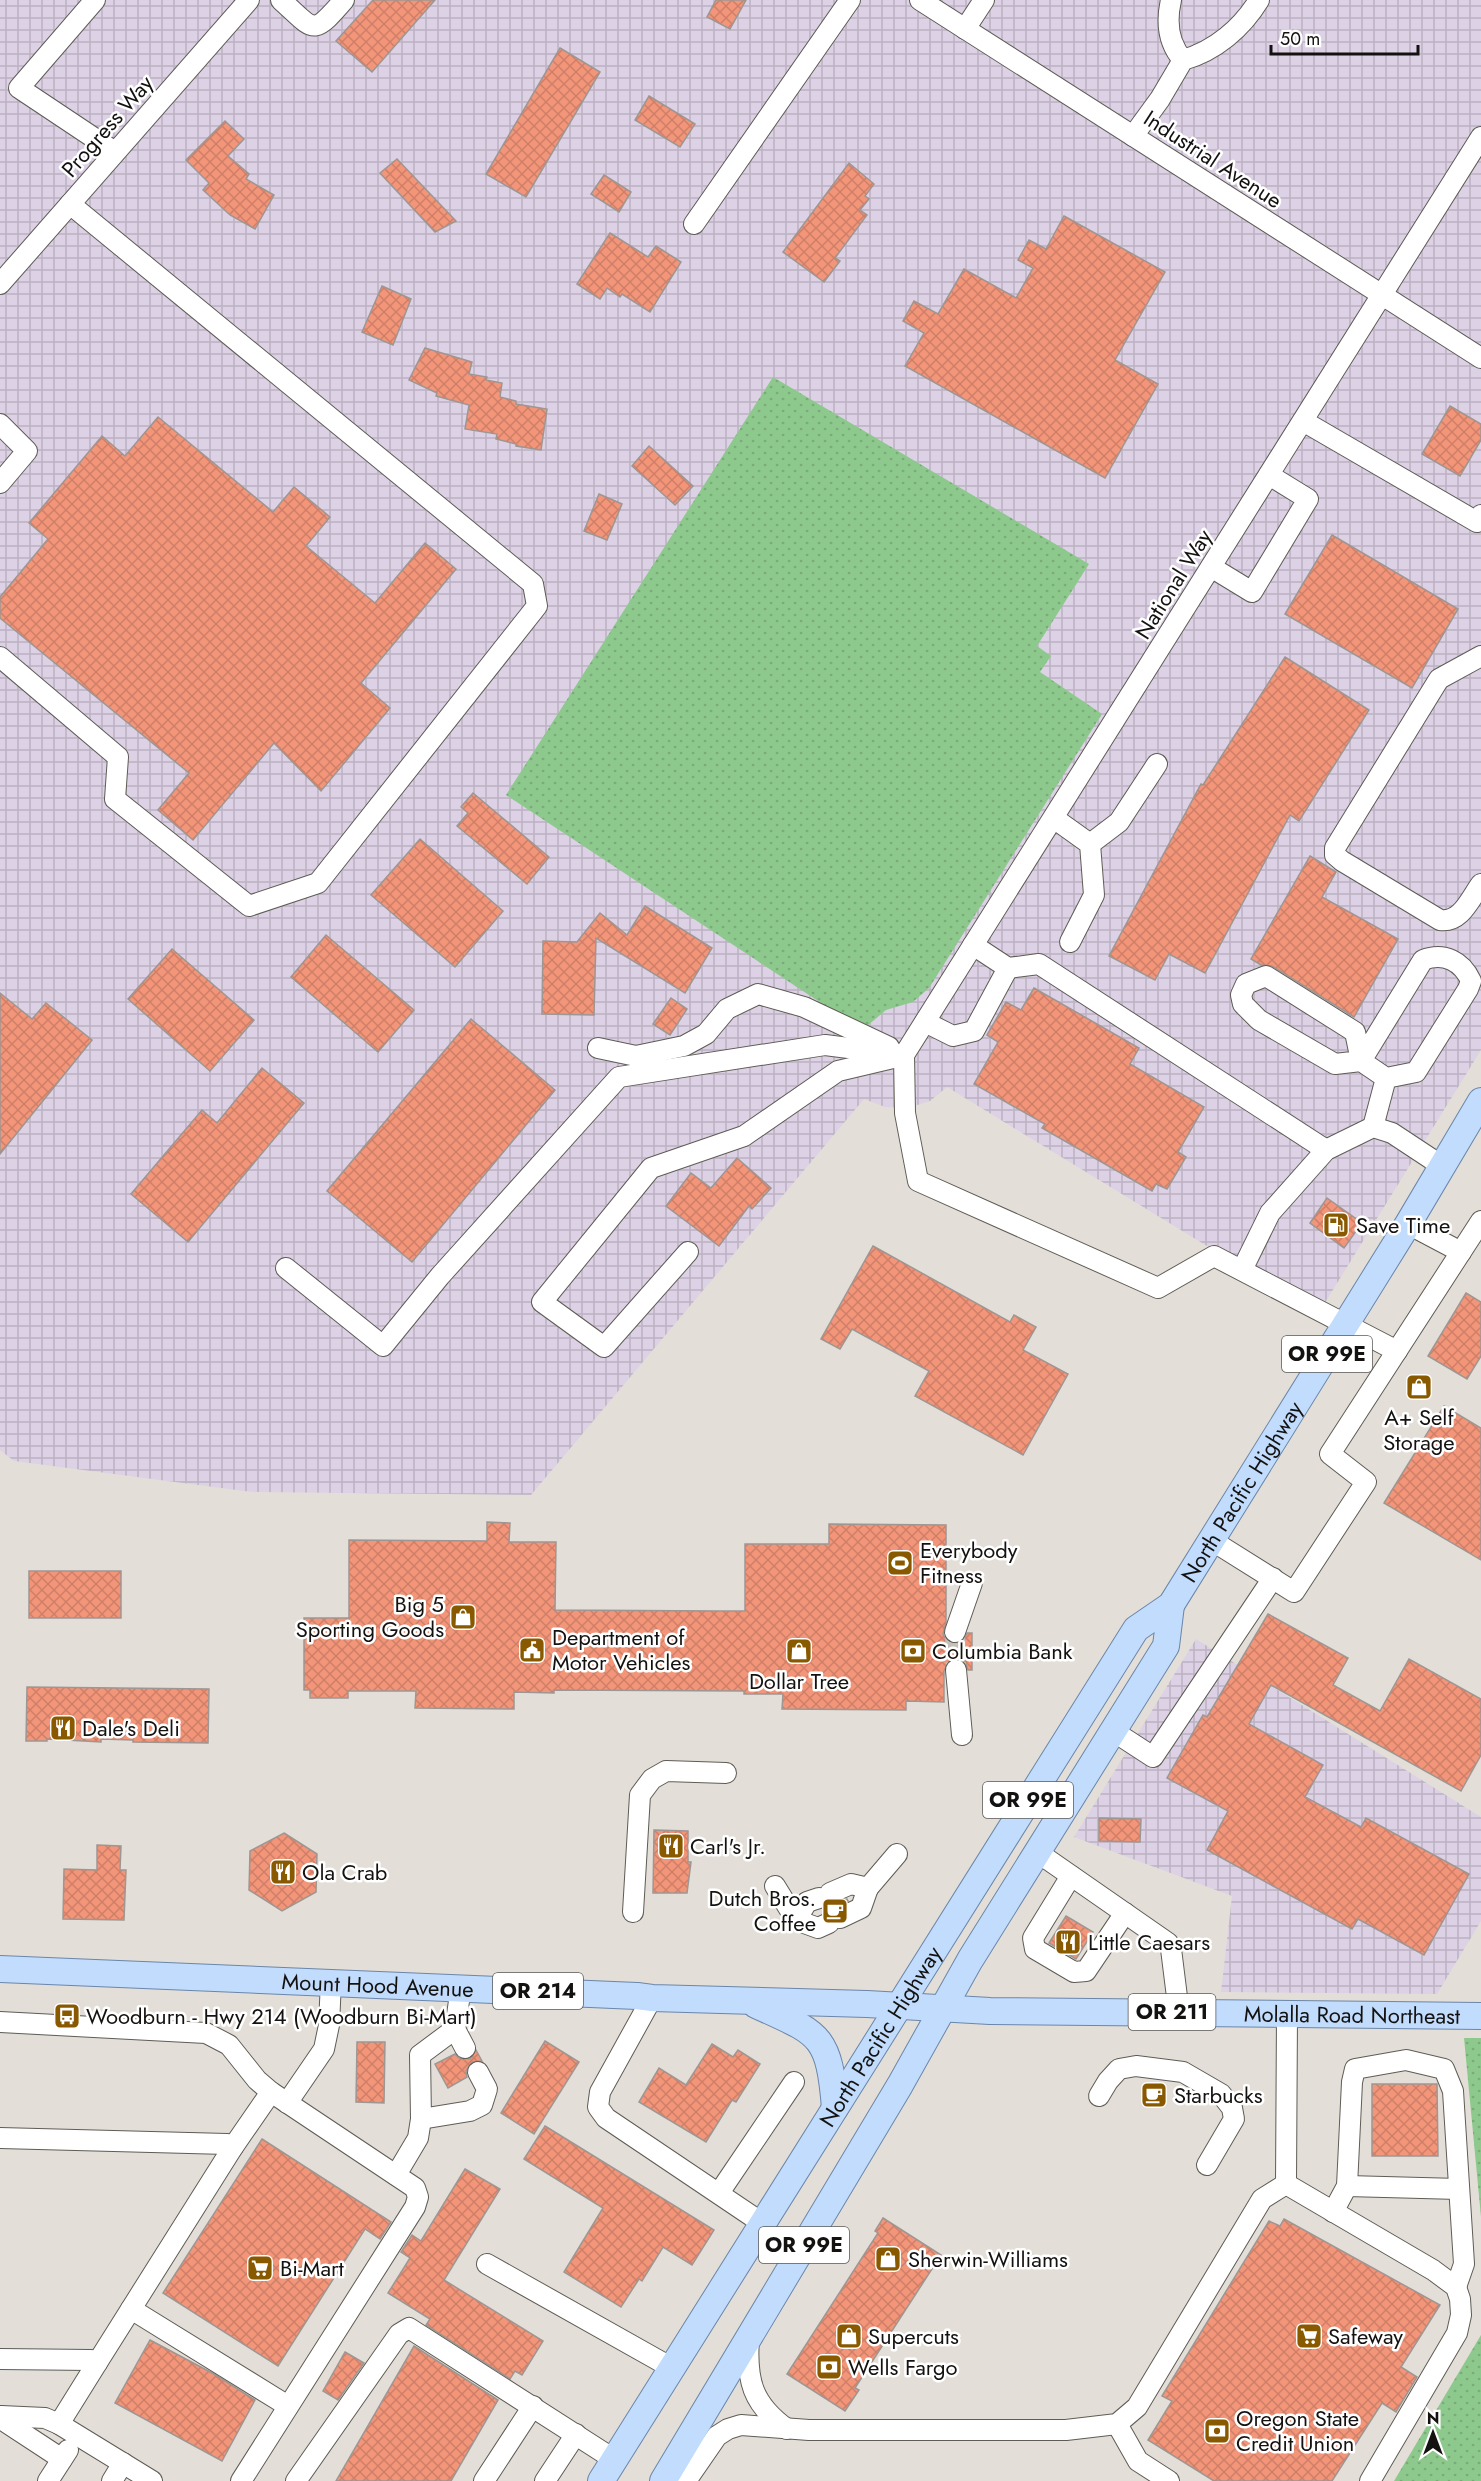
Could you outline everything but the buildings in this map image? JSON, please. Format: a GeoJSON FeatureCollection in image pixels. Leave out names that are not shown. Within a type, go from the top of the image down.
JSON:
{"type":"FeatureCollection","features":[{"type":"Feature","properties":{"kind":"main road","name":"North Pacific Highway"},"geometry":{"type":"LineString","coordinates":[[608,2470],[1136,1629],[1171,1605],[1481,1103]]}},
{"type":"Feature","properties":{"kind":"main road","name":"North Pacific Highway"},"geometry":{"type":"LineString","coordinates":[[663,2481],[833,2199],[944,2009],[970,1960],[1166,1646],[1171,1605]]}},
{"type":"Feature","properties":{"kind":"main road"},"geometry":{"type":"LineString","coordinates":[[1082,1714],[1113,1731]]}},
{"type":"Feature","properties":{"kind":"main road","name":"Mount Hood Avenue"},"geometry":{"type":"LineString","coordinates":[[0,1969],[461,1987],[637,1995],[652,1998],[898,2006]]}},
{"type":"Feature","properties":{"kind":"main road","name":"OR 214"},"geometry":{"type":"LineString","coordinates":[[745,2000],[799,2025],[820,2040],[831,2069],[835,2108]]}},
{"type":"Feature","properties":{"kind":"main road","name":"Molalla Road Northeast"},"geometry":{"type":"LineString","coordinates":[[898,2006],[990,2011],[1481,2016]]}},
{"type":"Feature","properties":{"kind":"street"},"geometry":{"type":"LineString","coordinates":[[95,0],[19,88],[116,152]]}},
{"type":"Feature","properties":{"kind":"street","name":"Progress Way"},"geometry":{"type":"LineString","coordinates":[[0,284],[249,0]]}},
{"type":"Feature","properties":{"kind":"street"},"geometry":{"type":"LineString","coordinates":[[281,0],[307,23],[317,26],[323,24],[344,0]]}},
{"type":"Feature","properties":{"kind":"street"},"geometry":{"type":"LineString","coordinates":[[694,224],[850,0]]}},
{"type":"Feature","properties":{"kind":"street","name":"Industrial Avenue"},"geometry":{"type":"LineString","coordinates":[[920,0],[1481,358]]}},
{"type":"Feature","properties":{"kind":"street"},"geometry":{"type":"LineString","coordinates":[[965,29],[984,0]]}},
{"type":"Feature","properties":{"kind":"street"},"geometry":{"type":"LineString","coordinates":[[1171,0],[1168,30],[1176,52],[1183,60]]}},
{"type":"Feature","properties":{"kind":"street"},"geometry":{"type":"LineString","coordinates":[[1133,136],[1160,99],[1183,60],[1200,55],[1222,42],[1252,12],[1259,0]]}},
{"type":"Feature","properties":{"kind":"street","name":"National Way"},"geometry":{"type":"LineString","coordinates":[[904,1055],[1055,819],[1481,137]]}},
{"type":"Feature","properties":{"kind":"street"},"geometry":{"type":"LineString","coordinates":[[0,657],[118,757],[116,799],[249,906],[318,883],[537,606],[533,584],[70,204]]}},
{"type":"Feature","properties":{"kind":"street"},"geometry":{"type":"LineString","coordinates":[[1304,421],[1477,522],[1481,515]]}},
{"type":"Feature","properties":{"kind":"street"},"geometry":{"type":"LineString","coordinates":[[0,424],[27,451],[0,483]]}},
{"type":"Feature","properties":{"kind":"street"},"geometry":{"type":"LineString","coordinates":[[1211,567],[1252,592],[1308,499],[1269,476]]}},
{"type":"Feature","properties":{"kind":"street"},"geometry":{"type":"LineString","coordinates":[[1481,656],[1439,679],[1335,848],[1335,855],[1342,861],[1440,920],[1450,921],[1458,917],[1481,884]]}},
{"type":"Feature","properties":{"kind":"street"},"geometry":{"type":"LineString","coordinates":[[1090,844],[1119,822],[1157,764]]}},
{"type":"Feature","properties":{"kind":"street"},"geometry":{"type":"LineString","coordinates":[[1055,819],[1090,844],[1094,895],[1070,942]]}},
{"type":"Feature","properties":{"kind":"street"},"geometry":{"type":"LineString","coordinates":[[973,945],[1008,968],[1039,964],[1326,1150]]}},
{"type":"Feature","properties":{"kind":"street"},"geometry":{"type":"LineString","coordinates":[[1361,1061],[1355,1032],[1266,976],[1246,984],[1241,995],[1243,1004],[1259,1020],[1335,1064],[1361,1061],[1386,1078],[1416,1072],[1468,989],[1471,981],[1462,965],[1445,957],[1423,960],[1361,1061]]}},
{"type":"Feature","properties":{"kind":"street"},"geometry":{"type":"LineString","coordinates":[[925,1022],[953,1036],[974,1031],[1008,968]]}},
{"type":"Feature","properties":{"kind":"street"},"geometry":{"type":"LineString","coordinates":[[598,1048],[636,1056],[684,1046],[706,1034],[727,1009],[758,993],[804,1007],[904,1055]]}},
{"type":"Feature","properties":{"kind":"street"},"geometry":{"type":"LineString","coordinates":[[286,1268],[383,1346],[440,1276],[619,1077],[825,1045],[904,1055]]}},
{"type":"Feature","properties":{"kind":"street"},"geometry":{"type":"LineString","coordinates":[[688,1252],[603,1347],[542,1302],[651,1168],[744,1136],[838,1071],[904,1055]]}},
{"type":"Feature","properties":{"kind":"street"},"geometry":{"type":"LineString","coordinates":[[904,1055],[905,1113],[918,1181],[1158,1288],[1214,1256],[1397,1351]]}},
{"type":"Feature","properties":{"kind":"street"},"geometry":{"type":"LineString","coordinates":[[1374,1126],[1386,1078]]}},
{"type":"Feature","properties":{"kind":"street"},"geometry":{"type":"LineString","coordinates":[[1242,1270],[1270,1213],[1326,1150],[1374,1126],[1392,1133],[1442,1166]]}},
{"type":"Feature","properties":{"kind":"street"},"geometry":{"type":"LineString","coordinates":[[1211,1540],[1294,1592],[1366,1482],[1330,1454],[1481,1221]]}},
{"type":"Feature","properties":{"kind":"street"},"geometry":{"type":"LineString","coordinates":[[1408,1224],[1461,1252]]}},
{"type":"Feature","properties":{"kind":"street"},"geometry":{"type":"LineString","coordinates":[[1113,1731],[1154,1757],[1273,1578]]}},
{"type":"Feature","properties":{"kind":"street"},"geometry":{"type":"LineString","coordinates":[[956,1632],[972,1583]]}},
{"type":"Feature","properties":{"kind":"street"},"geometry":{"type":"LineString","coordinates":[[956,1670],[962,1735]]}},
{"type":"Feature","properties":{"kind":"street"},"geometry":{"type":"LineString","coordinates":[[633,1912],[640,1795],[652,1779],[666,1771],[726,1773]]}},
{"type":"Feature","properties":{"kind":"street"},"geometry":{"type":"LineString","coordinates":[[1037,1852],[1168,1943],[1171,1949],[1179,2013]]}},
{"type":"Feature","properties":{"kind":"street"},"geometry":{"type":"LineString","coordinates":[[775,1886],[796,1920],[818,1928],[861,1908],[868,1888],[897,1854]]}},
{"type":"Feature","properties":{"kind":"street"},"geometry":{"type":"LineString","coordinates":[[1071,1876],[1033,1938],[1035,1949],[1074,1972],[1086,1971],[1125,1913]]}},
{"type":"Feature","properties":{"kind":"street"},"geometry":{"type":"LineString","coordinates":[[796,1920],[807,1902],[851,1884],[868,1888]]}},
{"type":"Feature","properties":{"kind":"street"},"geometry":{"type":"LineString","coordinates":[[59,2424],[233,2147],[324,2049],[329,2025],[331,1982]]}},
{"type":"Feature","properties":{"kind":"street"},"geometry":{"type":"LineString","coordinates":[[461,1987],[455,2029],[465,2048]]}},
{"type":"Feature","properties":{"kind":"street"},"geometry":{"type":"LineString","coordinates":[[652,1998],[600,2091],[598,2107],[606,2118],[762,2223]]}},
{"type":"Feature","properties":{"kind":"street"},"geometry":{"type":"LineString","coordinates":[[1286,2184],[1287,2014]]}},
{"type":"Feature","properties":{"kind":"street"},"geometry":{"type":"LineString","coordinates":[[0,2022],[206,2033],[229,2045],[257,2080],[279,2097],[415,2188],[418,2197],[415,2207],[241,2481]]}},
{"type":"Feature","properties":{"kind":"street"},"geometry":{"type":"LineString","coordinates":[[396,2175],[418,2138],[421,2119],[420,2055],[455,2029]]}},
{"type":"Feature","properties":{"kind":"street"},"geometry":{"type":"LineString","coordinates":[[1333,2212],[1347,2186],[1352,2082],[1355,2069],[1406,2060],[1444,2069],[1453,2091],[1464,2264],[1456,2287],[1461,2307],[1457,2333],[1370,2481]]}},
{"type":"Feature","properties":{"kind":"street"},"geometry":{"type":"LineString","coordinates":[[1099,2096],[1119,2069],[1136,2066],[1183,2072],[1221,2094],[1232,2108],[1234,2119],[1208,2165]]}},
{"type":"Feature","properties":{"kind":"street"},"geometry":{"type":"LineString","coordinates":[[421,2119],[459,2113],[483,2105],[487,2089],[478,2072]]}},
{"type":"Feature","properties":{"kind":"street"},"geometry":{"type":"LineString","coordinates":[[718,2193],[794,2082]]}},
{"type":"Feature","properties":{"kind":"street"},"geometry":{"type":"LineString","coordinates":[[0,2138],[226,2144],[233,2147]]}},
{"type":"Feature","properties":{"kind":"street"},"geometry":{"type":"LineString","coordinates":[[1286,2184],[1433,2270],[1456,2287]]}},
{"type":"Feature","properties":{"kind":"street"},"geometry":{"type":"LineString","coordinates":[[686,2481],[707,2447],[717,2436],[741,2425],[787,2429],[983,2431],[1066,2430],[1117,2424],[1137,2407],[1262,2199],[1286,2184]]}},
{"type":"Feature","properties":{"kind":"street"},"geometry":{"type":"LineString","coordinates":[[1347,2186],[1459,2188]]}},
{"type":"Feature","properties":{"kind":"street"},"geometry":{"type":"LineString","coordinates":[[487,2264],[672,2368]]}},
{"type":"Feature","properties":{"kind":"street"},"geometry":{"type":"LineString","coordinates":[[131,2309],[288,2406]]}},
{"type":"Feature","properties":{"kind":"street"},"geometry":{"type":"LineString","coordinates":[[296,2481],[399,2334],[409,2328],[576,2434],[608,2470]]}},
{"type":"Feature","properties":{"kind":"street"},"geometry":{"type":"LineString","coordinates":[[749,2337],[749,2373],[756,2397],[767,2412],[787,2429]]}},
{"type":"Feature","properties":{"kind":"street"},"geometry":{"type":"LineString","coordinates":[[0,2359],[91,2360],[97,2363]]}},
{"type":"Feature","properties":{"kind":"street"},"geometry":{"type":"LineString","coordinates":[[484,2481],[533,2406]]}},
{"type":"Feature","properties":{"kind":"street"},"geometry":{"type":"LineString","coordinates":[[1,2416],[45,2418],[59,2424],[152,2481]]}},
{"type":"Feature","properties":{"kind":"street"},"geometry":{"type":"LineString","coordinates":[[1,2416],[1,2419],[62,2460]]}},
{"type":"Feature","properties":{"kind":"street"},"geometry":{"type":"LineString","coordinates":[[1117,2424],[1138,2462],[1169,2481]]}},
{"type":"Feature","properties":{"kind":"street"},"geometry":{"type":"LineString","coordinates":[[545,2481],[576,2434]]}},
{"type":"Feature","properties":{"kind":"street"},"geometry":{"type":"LineString","coordinates":[[48,2481],[77,2435]]}},
{"type":"Feature","properties":{"kind":"street"},"geometry":{"type":"LineString","coordinates":[[112,2481],[123,2463]]}},
{"type":"Feature","properties":{"kind":"shaded area"},"geometry":{"type":"Polygon","coordinates":[[[0,0],[1481,0],[1481,1050],[1318,1314],[947,1087],[930,1101],[908,1108],[885,1107],[864,1099],[531,1495],[252,1492],[14,1461],[0,1450],[0,0]]]}},
{"type":"Feature","properties":{"kind":"shaded area"},"geometry":{"type":"Polygon","coordinates":[[[1196,1639],[1481,1817],[1481,1921],[1437,1994],[1221,1992],[1232,1896],[1074,1837],[1196,1639]]]}},
{"type":"Feature","properties":{"kind":"green space"},"geometry":{"type":"Polygon","coordinates":[[[773,377],[1089,564],[1037,646],[1051,656],[1040,672],[1102,714],[929,988],[913,1002],[886,1010],[867,1026],[859,1028],[506,795],[773,377]]]}},
{"type":"Feature","properties":{"kind":"green space"},"geometry":{"type":"Polygon","coordinates":[[[1464,2038],[1481,2038],[1481,2217],[1464,2038]]]}},
{"type":"Feature","properties":{"kind":"green space"},"geometry":{"type":"Polygon","coordinates":[[[1481,2335],[1481,2481],[1394,2481],[1481,2335]]]}},
{"type":"Feature","properties":{"kind":"tunnel"},"geometry":{"type":"LineString","coordinates":[[955,1632],[956,1670]]}},
{"type":"Feature","properties":{"kind":"place","name":"Save Time"},"geometry":{"type":"Point","coordinates":[1336,1225]}},
{"type":"Feature","properties":{"kind":"place","name":"A+ Self Storage"},"geometry":{"type":"Point","coordinates":[1419,1387]}},
{"type":"Feature","properties":{"kind":"place","name":"Everybody Fitness"},"geometry":{"type":"Point","coordinates":[900,1563]}},
{"type":"Feature","properties":{"kind":"place","name":"Big 5 Sporting Goods"},"geometry":{"type":"Point","coordinates":[463,1617]}},
{"type":"Feature","properties":{"kind":"place","name":"Department of Motor Vehicles"},"geometry":{"type":"Point","coordinates":[532,1650]}},
{"type":"Feature","properties":{"kind":"place","name":"Dollar Tree"},"geometry":{"type":"Point","coordinates":[799,1651]}},
{"type":"Feature","properties":{"kind":"place","name":"Columbia Bank"},"geometry":{"type":"Point","coordinates":[913,1651]}},
{"type":"Feature","properties":{"kind":"place","name":"Dale's Deli"},"geometry":{"type":"Point","coordinates":[63,1728]}},
{"type":"Feature","properties":{"kind":"place","name":"Carl's Jr."},"geometry":{"type":"Point","coordinates":[671,1846]}},
{"type":"Feature","properties":{"kind":"place","name":"Ola Crab"},"geometry":{"type":"Point","coordinates":[283,1872]}},
{"type":"Feature","properties":{"kind":"place","name":"Dutch Bros. Coffee"},"geometry":{"type":"Point","coordinates":[835,1911]}},
{"type":"Feature","properties":{"kind":"place","name":"Little Caesars"},"geometry":{"type":"Point","coordinates":[1068,1942]}},
{"type":"Feature","properties":{"kind":"place","name":"Woodburn - Hwy 214 (Woodburn Bi-Mart)"},"geometry":{"type":"Point","coordinates":[67,2016]}},
{"type":"Feature","properties":{"kind":"place","name":"Starbucks"},"geometry":{"type":"Point","coordinates":[1154,2095]}},
{"type":"Feature","properties":{"kind":"place","name":"Sherwin-Williams"},"geometry":{"type":"Point","coordinates":[888,2259]}},
{"type":"Feature","properties":{"kind":"place","name":"Bi-Mart"},"geometry":{"type":"Point","coordinates":[260,2268]}},
{"type":"Feature","properties":{"kind":"place","name":"Supercuts"},"geometry":{"type":"Point","coordinates":[849,2336]}},
{"type":"Feature","properties":{"kind":"place","name":"Safeway"},"geometry":{"type":"Point","coordinates":[1309,2336]}},
{"type":"Feature","properties":{"kind":"place","name":"Wells Fargo"},"geometry":{"type":"Point","coordinates":[829,2367]}},
{"type":"Feature","properties":{"kind":"place","name":"Oregon State Credit Union"},"geometry":{"type":"Point","coordinates":[1217,2431]}}]}
